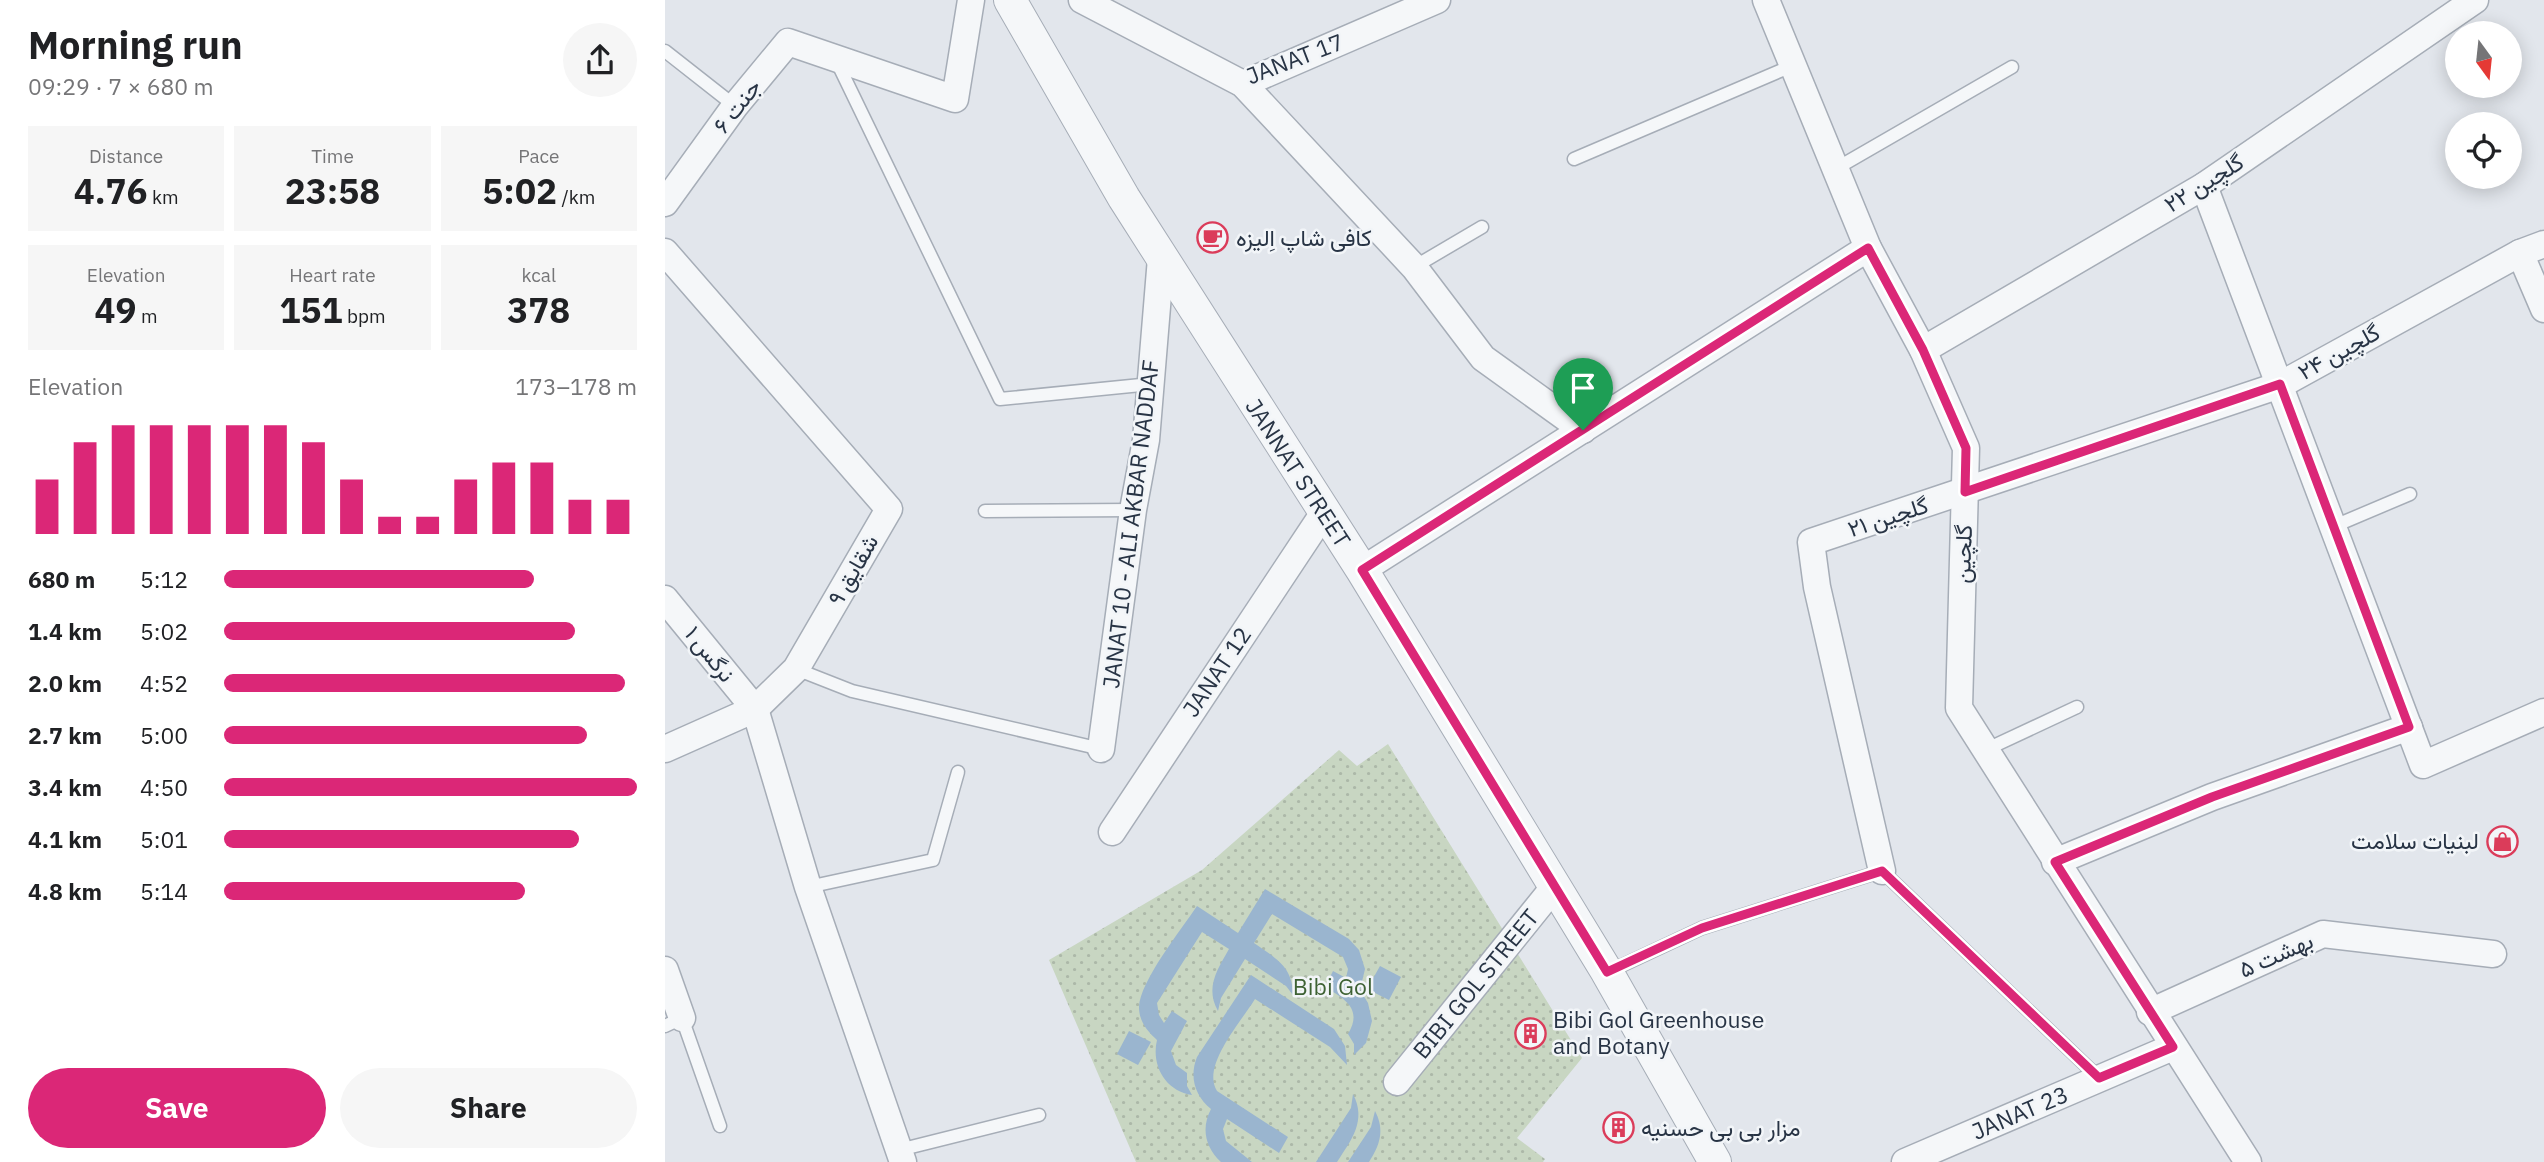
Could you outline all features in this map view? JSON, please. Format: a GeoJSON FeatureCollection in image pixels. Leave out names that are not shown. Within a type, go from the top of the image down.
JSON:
{"type":"FeatureCollection","features":[{"type":"Feature","properties":{"kind":"street"},"geometry":{"type":"LineString","coordinates":[[834,57],[955,99],[971,0]]}},
{"type":"Feature","properties":{"kind":"street","name":"JANNAT STREET"},"geometry":{"type":"LineString","coordinates":[[1010,0],[1161,258],[1323,514],[1362,570],[1555,886],[1715,1162]]}},
{"type":"Feature","properties":{"kind":"street","name":"JANAT 17"},"geometry":{"type":"LineString","coordinates":[[1081,0],[1243,83],[1437,0]]}},
{"type":"Feature","properties":{"kind":"street","name":"گلچین"},"geometry":{"type":"LineString","coordinates":[[1766,0],[1837,167],[1868,248],[1923,350],[1966,448],[1959,708],[2150,1012],[2248,1162]]}},
{"type":"Feature","properties":{"kind":"street","name":"گلچین ۲۲"},"geometry":{"type":"LineString","coordinates":[[1923,350],[2204,186],[2475,0]]}},
{"type":"Feature","properties":{"kind":"street","name":"جنت ۶"},"geometry":{"type":"LineString","coordinates":[[665,203],[735,107],[788,42],[834,57]]}},
{"type":"Feature","properties":{"kind":"street"},"geometry":{"type":"LineString","coordinates":[[1243,83],[1414,267],[1483,358],[1583,430]]}},
{"type":"Feature","properties":{"kind":"street"},"geometry":{"type":"LineString","coordinates":[[2204,186],[2423,765],[2544,712]]}},
{"type":"Feature","properties":{"kind":"street"},"geometry":{"type":"LineString","coordinates":[[1362,570],[1868,248]]}},
{"type":"Feature","properties":{"kind":"street"},"geometry":{"type":"LineString","coordinates":[[2532,249],[2544,309]]}},
{"type":"Feature","properties":{"kind":"street","name":"گلچین ۲۴"},"geometry":{"type":"LineString","coordinates":[[1965,492],[2280,384],[2532,249]]}},
{"type":"Feature","properties":{"kind":"street","name":"شقایق ۹"},"geometry":{"type":"LineString","coordinates":[[665,252],[889,509],[796,669],[755,709],[665,749]]}},
{"type":"Feature","properties":{"kind":"street","name":"JANAT 10 - ALI AKBAR NADDAF"},"geometry":{"type":"LineString","coordinates":[[1101,749],[1133,510],[1146,440],[1161,258]]}},
{"type":"Feature","properties":{"kind":"street","name":"گلچین ۲۱"},"geometry":{"type":"LineString","coordinates":[[1882,871],[1817,587],[1811,542],[1965,492]]}},
{"type":"Feature","properties":{"kind":"street","name":"JANAT 12"},"geometry":{"type":"LineString","coordinates":[[1112,832],[1323,514]]}},
{"type":"Feature","properties":{"kind":"street","name":"نرگس ۱"},"geometry":{"type":"LineString","coordinates":[[665,599],[755,709]]}},
{"type":"Feature","properties":{"kind":"street"},"geometry":{"type":"LineString","coordinates":[[755,709],[808,887],[901,1156]]}},
{"type":"Feature","properties":{"kind":"street"},"geometry":{"type":"LineString","coordinates":[[2055,862],[2212,797],[2409,727]]}},
{"type":"Feature","properties":{"kind":"street","name":"BIBI GOL STREET"},"geometry":{"type":"LineString","coordinates":[[1397,1083],[1555,886]]}},
{"type":"Feature","properties":{"kind":"street","name":"بهشت ۵"},"geometry":{"type":"LineString","coordinates":[[2150,1012],[2323,934],[2493,954]]}},
{"type":"Feature","properties":{"kind":"street"},"geometry":{"type":"LineString","coordinates":[[665,970],[673,1022]]}},
{"type":"Feature","properties":{"kind":"street","name":"JANAT 23"},"geometry":{"type":"LineString","coordinates":[[1905,1162],[2173,1047]]}},
{"type":"Feature","properties":{"kind":"lane"},"geometry":{"type":"LineString","coordinates":[[665,51],[735,107]]}},
{"type":"Feature","properties":{"kind":"lane"},"geometry":{"type":"LineString","coordinates":[[834,57],[1000,399],[1151,384]]}},
{"type":"Feature","properties":{"kind":"lane"},"geometry":{"type":"LineString","coordinates":[[1574,159],[1794,65]]}},
{"type":"Feature","properties":{"kind":"lane"},"geometry":{"type":"LineString","coordinates":[[1837,167],[2012,67]]}},
{"type":"Feature","properties":{"kind":"lane"},"geometry":{"type":"LineString","coordinates":[[1414,267],[1482,227]]}},
{"type":"Feature","properties":{"kind":"lane"},"geometry":{"type":"LineString","coordinates":[[2332,527],[2410,494]]}},
{"type":"Feature","properties":{"kind":"lane"},"geometry":{"type":"LineString","coordinates":[[985,511],[1133,510]]}},
{"type":"Feature","properties":{"kind":"lane"},"geometry":{"type":"LineString","coordinates":[[796,669],[852,691],[1101,749]]}},
{"type":"Feature","properties":{"kind":"lane"},"geometry":{"type":"LineString","coordinates":[[1985,750],[2077,707]]}},
{"type":"Feature","properties":{"kind":"lane"},"geometry":{"type":"LineString","coordinates":[[808,887],[933,860],[958,772]]}},
{"type":"Feature","properties":{"kind":"lane"},"geometry":{"type":"LineString","coordinates":[[1607,972],[1702,928],[1882,871],[2099,1078]]}},
{"type":"Feature","properties":{"kind":"lane"},"geometry":{"type":"LineString","coordinates":[[673,1022],[720,1126]]}},
{"type":"Feature","properties":{"kind":"lane"},"geometry":{"type":"LineString","coordinates":[[901,1156],[1039,1115]]}},
{"type":"Feature","properties":{"kind":"green space","name":"Bibi Gol"},"geometry":{"type":"Polygon","coordinates":[[[1388,744],[1582,1058],[1517,1138],[1545,1159],[1543,1162],[1136,1162],[1049,960],[1202,870],[1339,750],[1357,766],[1388,744]]]}},
{"type":"Feature","properties":{"kind":"water"},"geometry":{"type":"Polygon","coordinates":[[[1265,889],[1349,939],[1359,950],[1365,969],[1360,990],[1368,1003],[1372,1021],[1366,1043],[1354,1055],[1354,1044],[1348,1034],[1354,1018],[1353,1011],[1345,1001],[1325,987],[1333,971],[1346,978],[1348,969],[1343,957],[1272,914],[1254,943],[1276,958],[1286,970],[1293,995],[1286,986],[1245,959],[1221,998],[1218,1011],[1213,995],[1214,979],[1229,949],[1202,932],[1157,1003],[1164,1023],[1172,1011],[1187,1021],[1171,1051],[1176,1065],[1187,1073],[1187,1086],[1192,1095],[1182,1093],[1167,1082],[1158,1067],[1157,1040],[1140,1017],[1141,996],[1154,970],[1197,906],[1238,933],[1265,889]]]}},
{"type":"Feature","properties":{"kind":"water"},"geometry":{"type":"Polygon","coordinates":[[[1380,966],[1401,977],[1389,1000],[1367,989],[1380,966]]]}},
{"type":"Feature","properties":{"kind":"water"},"geometry":{"type":"Polygon","coordinates":[[[1251,975],[1334,1029],[1345,1046],[1347,1065],[1330,1047],[1255,999],[1218,1057],[1213,1081],[1217,1091],[1288,1137],[1279,1153],[1227,1119],[1223,1129],[1226,1141],[1252,1162],[1221,1162],[1211,1150],[1206,1137],[1206,1123],[1211,1109],[1197,1092],[1195,1064],[1251,975]]]}},
{"type":"Feature","properties":{"kind":"water"},"geometry":{"type":"Polygon","coordinates":[[[1129,1031],[1151,1042],[1138,1065],[1117,1054],[1129,1031]]]}},
{"type":"Feature","properties":{"kind":"water"},"geometry":{"type":"Polygon","coordinates":[[[1353,1094],[1357,1104],[1358,1122],[1352,1138],[1337,1162],[1316,1162],[1351,1108],[1353,1094]]]}},
{"type":"Feature","properties":{"kind":"water"},"geometry":{"type":"Polygon","coordinates":[[[1375,1111],[1380,1131],[1373,1156],[1369,1162],[1348,1162],[1371,1127],[1375,1111]]]}},
{"type":"Feature","properties":{"kind":"place","name":"کافی شاپ اِلیزه"},"geometry":{"type":"Point","coordinates":[1213,238]}},
{"type":"Feature","properties":{"kind":"place","name":"لبنیات سلامت"},"geometry":{"type":"Point","coordinates":[2502,841]}},
{"type":"Feature","properties":{"kind":"place","name":"Bibi Gol Greenhouse and Botany"},"geometry":{"type":"Point","coordinates":[1530,1033]}},
{"type":"Feature","properties":{"kind":"place","name":"مزار بی بی حسنیه"},"geometry":{"type":"Point","coordinates":[1618,1128]}},
{"type":"Feature","properties":{"kind":"route"},"geometry":{"type":"LineString","coordinates":[[1868,248],[1923,350],[1966,448],[1965,492],[2280,384],[2409,727],[2212,797],[2055,862],[2173,1047],[2099,1078],[1882,871],[1702,928],[1607,972],[1362,570],[1583,430],[1868,248]]}}]}
